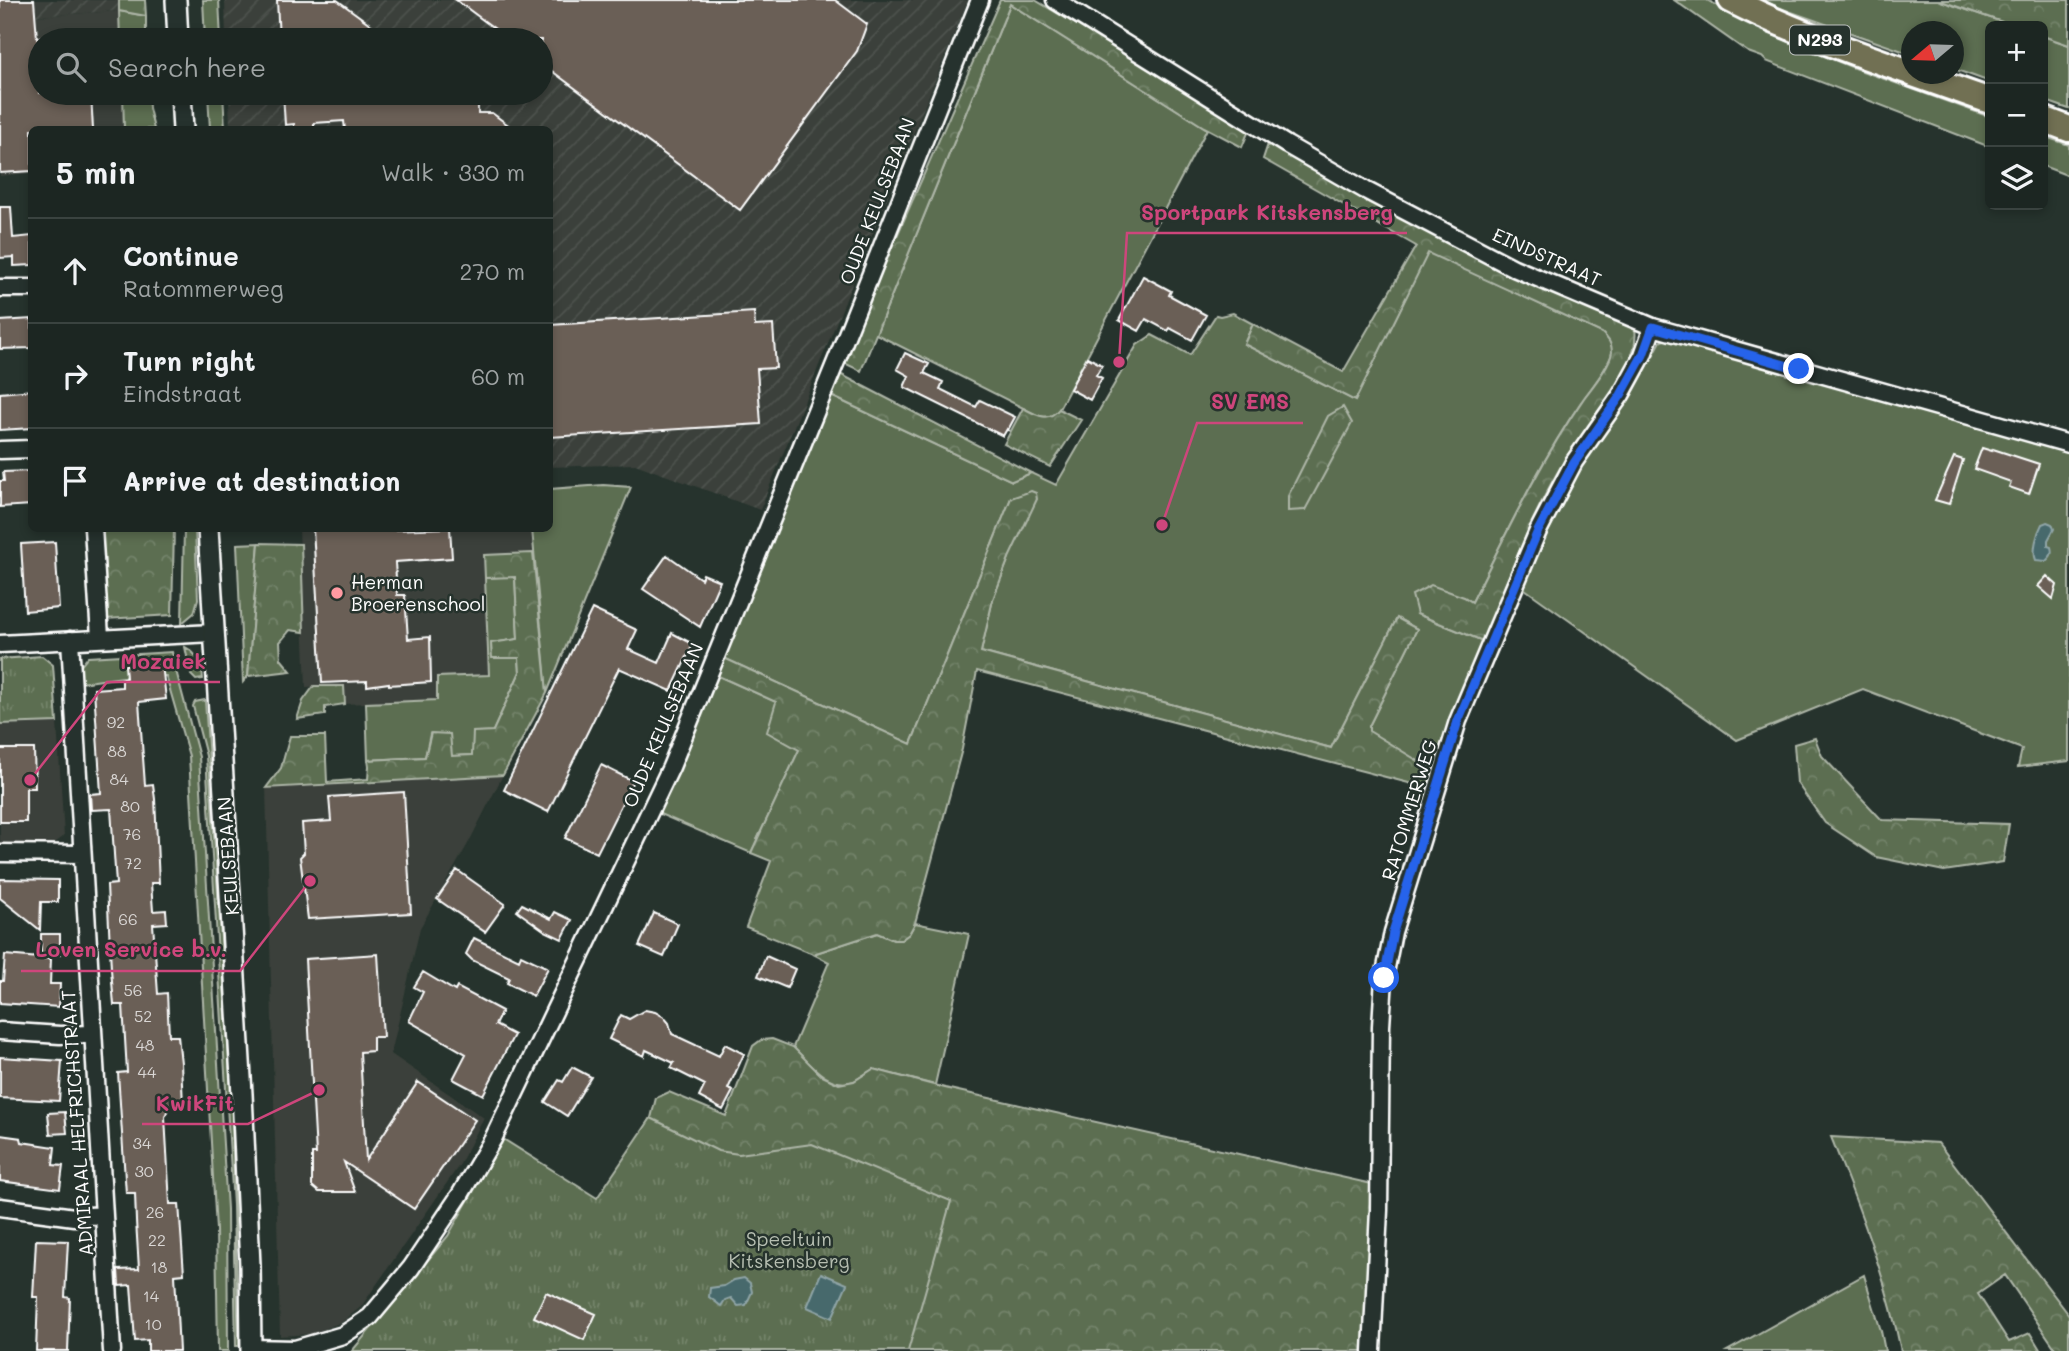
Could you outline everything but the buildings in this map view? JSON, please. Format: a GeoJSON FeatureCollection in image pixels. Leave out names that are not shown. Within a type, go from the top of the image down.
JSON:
{"type":"FeatureCollection","features":[{"type":"Feature","properties":{"kind":"main road","name":"N293"},"geometry":{"type":"LineString","coordinates":[[1731,0],[1769,20],[1901,69]]}},
{"type":"Feature","properties":{"kind":"main road","name":"N293"},"geometry":{"type":"LineString","coordinates":[[1943,84],[1985,99]]}},
{"type":"Feature","properties":{"kind":"main road"},"geometry":{"type":"LineString","coordinates":[[2048,121],[2069,129]]}},
{"type":"Feature","properties":{"kind":"street"},"geometry":{"type":"LineString","coordinates":[[176,0],[177,28]]}},
{"type":"Feature","properties":{"kind":"street","name":"OUDE KEULSEBAAN"},"geometry":{"type":"LineString","coordinates":[[251,1349],[295,1349],[342,1335],[370,1317],[411,1268],[460,1195],[493,1139],[671,767],[980,0]]}},
{"type":"Feature","properties":{"kind":"street","name":"EINDSTRAAT"},"geometry":{"type":"LineString","coordinates":[[1055,0],[1287,145],[1365,190],[1514,268],[1653,327],[2069,444]]}},
{"type":"Feature","properties":{"kind":"street"},"geometry":{"type":"LineString","coordinates":[[182,105],[183,126]]}},
{"type":"Feature","properties":{"kind":"street"},"geometry":{"type":"LineString","coordinates":[[0,288],[28,288]]}},
{"type":"Feature","properties":{"kind":"street","name":"RATOMMERWEG"},"geometry":{"type":"LineString","coordinates":[[1373,1351],[1379,1210],[1381,1026],[1384,978],[1393,932],[1458,721],[1538,531],[1574,463],[1621,395],[1643,355],[1653,327]]}},
{"type":"Feature","properties":{"kind":"street"},"geometry":{"type":"LineString","coordinates":[[0,450],[28,449]]}},
{"type":"Feature","properties":{"kind":"street"},"geometry":{"type":"LineString","coordinates":[[93,532],[100,637]]}},
{"type":"Feature","properties":{"kind":"street","name":"KEULSEBAAN"},"geometry":{"type":"LineString","coordinates":[[208,532],[242,1094],[251,1349]]}},
{"type":"Feature","properties":{"kind":"street"},"geometry":{"type":"LineString","coordinates":[[0,644],[213,633]]}},
{"type":"Feature","properties":{"kind":"street","name":"ADMIRAAL HELFRICHSTRAAT"},"geometry":{"type":"LineString","coordinates":[[70,640],[112,1351]]}},
{"type":"Feature","properties":{"kind":"street"},"geometry":{"type":"LineString","coordinates":[[0,853],[82,854]]}},
{"type":"Feature","properties":{"kind":"street"},"geometry":{"type":"LineString","coordinates":[[0,1031],[92,1034]]}},
{"type":"Feature","properties":{"kind":"street"},"geometry":{"type":"LineString","coordinates":[[0,1207],[74,1217],[104,1215]]}},
{"type":"Feature","properties":{"kind":"shaded area"},"geometry":{"type":"Polygon","coordinates":[[[0,0],[119,0],[119,11],[0,18],[0,0]]]}},
{"type":"Feature","properties":{"kind":"shaded area"},"geometry":{"type":"Polygon","coordinates":[[[225,0],[968,0],[760,510],[635,464],[553,467],[553,126],[230,126],[229,105],[553,105],[553,28],[226,28],[225,0]]]}},
{"type":"Feature","properties":{"kind":"shaded area"},"geometry":{"type":"Polygon","coordinates":[[[119,11],[120,28],[28,28],[28,105],[123,105],[124,126],[28,126],[28,173],[0,176],[0,18],[119,11]]]}},
{"type":"Feature","properties":{"kind":"shaded area"},"geometry":{"type":"Polygon","coordinates":[[[299,532],[532,532],[533,553],[484,555],[489,675],[437,677],[438,700],[345,704],[344,686],[306,687],[299,532]]]}},
{"type":"Feature","properties":{"kind":"shaded area"},"geometry":{"type":"Polygon","coordinates":[[[57,722],[64,836],[54,844],[0,844],[0,724],[57,722]]]}},
{"type":"Feature","properties":{"kind":"shaded area"},"geometry":{"type":"Polygon","coordinates":[[[503,775],[420,928],[391,1054],[484,1118],[460,1164],[361,1307],[342,1322],[312,1334],[280,1336],[266,788],[503,775]]]}},
{"type":"Feature","properties":{"kind":"green space"},"geometry":{"type":"Polygon","coordinates":[[[119,0],[145,0],[146,16],[119,11],[119,0]]]}},
{"type":"Feature","properties":{"kind":"green space"},"geometry":{"type":"Polygon","coordinates":[[[203,0],[219,0],[220,28],[204,28],[203,0]]]}},
{"type":"Feature","properties":{"kind":"green space"},"geometry":{"type":"Polygon","coordinates":[[[1000,0],[1035,0],[1250,128],[1242,147],[1204,127],[1010,4],[861,371],[842,362],[1000,0]]]}},
{"type":"Feature","properties":{"kind":"green space"},"geometry":{"type":"Polygon","coordinates":[[[1674,0],[1707,0],[1768,33],[1854,68],[1985,115],[1985,145],[1766,61],[1748,52],[1674,0]]]}},
{"type":"Feature","properties":{"kind":"green space"},"geometry":{"type":"Polygon","coordinates":[[[1763,0],[1938,0],[1999,21],[1985,21],[1985,80],[1964,73],[1964,21],[1901,21],[1901,50],[1763,0]]]}},
{"type":"Feature","properties":{"kind":"green space"},"geometry":{"type":"Polygon","coordinates":[[[1938,0],[2069,0],[2069,45],[2048,38],[2048,21],[1999,21],[1938,0]]]}},
{"type":"Feature","properties":{"kind":"green space"},"geometry":{"type":"Polygon","coordinates":[[[1010,4],[1207,129],[1059,409],[1048,417],[1039,416],[876,334],[1010,4]]]}},
{"type":"Feature","properties":{"kind":"green space"},"geometry":{"type":"Polygon","coordinates":[[[119,11],[146,16],[146,28],[120,28],[119,11]]]}},
{"type":"Feature","properties":{"kind":"green space"},"geometry":{"type":"Polygon","coordinates":[[[2048,38],[2069,45],[2069,109],[2048,102],[2048,38]]]}},
{"type":"Feature","properties":{"kind":"green space"},"geometry":{"type":"Polygon","coordinates":[[[123,105],[149,105],[153,126],[124,126],[123,105]]]}},
{"type":"Feature","properties":{"kind":"green space"},"geometry":{"type":"Polygon","coordinates":[[[209,105],[224,105],[225,126],[210,126],[209,105]]]}},
{"type":"Feature","properties":{"kind":"green space"},"geometry":{"type":"Polygon","coordinates":[[[2048,138],[2069,145],[2069,176],[2048,168],[2048,138]]]}},
{"type":"Feature","properties":{"kind":"green space"},"geometry":{"type":"Polygon","coordinates":[[[1269,141],[1635,328],[1634,347],[1627,366],[1548,489],[1518,553],[1483,641],[1417,614],[1412,595],[1431,585],[1472,602],[1538,472],[1608,363],[1612,352],[1608,339],[1602,333],[1428,253],[1355,401],[1244,344],[1253,324],[1343,372],[1416,246],[1263,159],[1269,141]]]}},
{"type":"Feature","properties":{"kind":"green space"},"geometry":{"type":"Polygon","coordinates":[[[1428,252],[1602,333],[1610,341],[1612,349],[1604,370],[1565,426],[1537,475],[1472,602],[1464,597],[1417,614],[1483,641],[1433,770],[1369,732],[1369,726],[1417,629],[1397,618],[1331,748],[981,652],[993,599],[1009,558],[1011,498],[911,744],[724,658],[829,395],[1012,481],[1031,473],[1056,485],[1137,345],[1152,335],[1190,355],[1216,315],[1233,313],[1253,324],[1244,344],[1355,401],[1428,252]]]}},
{"type":"Feature","properties":{"kind":"green space"},"geometry":{"type":"Polygon","coordinates":[[[1673,338],[2069,450],[2069,761],[2018,767],[2022,749],[1863,689],[1737,740],[1522,587],[1574,478],[1632,395],[1661,341],[1673,338]]]}},
{"type":"Feature","properties":{"kind":"green space"},"geometry":{"type":"Polygon","coordinates":[[[838,373],[1031,473],[1012,481],[829,395],[838,373]]]}},
{"type":"Feature","properties":{"kind":"green space"},"geometry":{"type":"Polygon","coordinates":[[[1343,407],[1352,423],[1305,510],[1288,511],[1288,496],[1328,416],[1343,407]]]}},
{"type":"Feature","properties":{"kind":"green space"},"geometry":{"type":"Polygon","coordinates":[[[1023,408],[1046,417],[1059,409],[1081,420],[1050,467],[1004,444],[1023,408]]]}},
{"type":"Feature","properties":{"kind":"green space"},"geometry":{"type":"Polygon","coordinates":[[[603,485],[631,487],[547,693],[532,532],[553,532],[553,489],[603,485]]]}},
{"type":"Feature","properties":{"kind":"green space"},"geometry":{"type":"Polygon","coordinates":[[[1031,491],[1036,493],[1037,499],[993,599],[981,652],[1331,748],[1397,618],[1417,629],[1369,726],[1369,731],[1433,770],[1428,788],[977,671],[962,749],[915,923],[909,934],[901,940],[894,940],[877,933],[813,954],[746,927],[771,861],[751,853],[799,750],[767,732],[776,702],[716,675],[724,658],[911,744],[1011,498],[1031,491]]]}},
{"type":"Feature","properties":{"kind":"green space"},"geometry":{"type":"Polygon","coordinates":[[[99,532],[174,532],[172,615],[105,619],[99,532]]]}},
{"type":"Feature","properties":{"kind":"green space"},"geometry":{"type":"Polygon","coordinates":[[[184,532],[195,532],[198,599],[194,613],[182,623],[184,532]]]}},
{"type":"Feature","properties":{"kind":"green space"},"geometry":{"type":"Polygon","coordinates":[[[259,543],[248,676],[243,682],[237,544],[259,543]]]}},
{"type":"Feature","properties":{"kind":"green space"},"geometry":{"type":"Polygon","coordinates":[[[259,543],[301,544],[304,632],[290,630],[280,642],[281,659],[291,671],[248,676],[259,543]]]}},
{"type":"Feature","properties":{"kind":"green space"},"geometry":{"type":"Polygon","coordinates":[[[533,553],[547,693],[503,775],[266,788],[281,768],[290,736],[325,736],[327,782],[368,779],[368,760],[425,757],[431,733],[450,734],[452,756],[472,755],[473,732],[493,731],[520,672],[519,658],[492,658],[491,643],[518,639],[515,577],[485,578],[484,555],[533,553]]]}},
{"type":"Feature","properties":{"kind":"green space"},"geometry":{"type":"Polygon","coordinates":[[[515,576],[518,639],[491,643],[492,658],[519,658],[520,672],[493,731],[472,755],[451,756],[430,734],[425,757],[368,760],[366,703],[437,700],[437,677],[489,675],[485,578],[515,576]]]}},
{"type":"Feature","properties":{"kind":"green space"},"geometry":{"type":"Polygon","coordinates":[[[185,647],[198,660],[203,679],[196,680],[191,675],[185,647]]]}},
{"type":"Feature","properties":{"kind":"green space"},"geometry":{"type":"Polygon","coordinates":[[[172,652],[199,757],[227,1209],[228,1351],[218,1351],[216,1230],[189,756],[166,676],[123,677],[80,683],[80,667],[88,657],[172,652]]]}},
{"type":"Feature","properties":{"kind":"green space"},"geometry":{"type":"Polygon","coordinates":[[[42,656],[53,665],[57,722],[0,724],[0,659],[42,656]]]}},
{"type":"Feature","properties":{"kind":"green space"},"geometry":{"type":"Polygon","coordinates":[[[716,675],[776,702],[799,750],[751,853],[655,812],[716,675]]]}},
{"type":"Feature","properties":{"kind":"green space"},"geometry":{"type":"Polygon","coordinates":[[[314,686],[344,686],[345,704],[325,707],[325,715],[297,719],[303,701],[314,686]]]}},
{"type":"Feature","properties":{"kind":"green space"},"geometry":{"type":"Polygon","coordinates":[[[205,700],[231,1089],[239,1346],[236,1346],[233,1205],[206,756],[193,706],[195,702],[205,700]]]}},
{"type":"Feature","properties":{"kind":"green space"},"geometry":{"type":"Polygon","coordinates":[[[1815,738],[1822,756],[1882,820],[2009,824],[2003,862],[1944,871],[1876,857],[1825,823],[1797,783],[1794,744],[1815,738]]]}},
{"type":"Feature","properties":{"kind":"green space"},"geometry":{"type":"Polygon","coordinates":[[[915,923],[969,934],[935,1085],[873,1069],[854,1081],[845,1083],[828,1078],[793,1047],[829,962],[813,954],[877,933],[893,940],[909,934],[915,923]]]}},
{"type":"Feature","properties":{"kind":"green space"},"geometry":{"type":"Polygon","coordinates":[[[772,1039],[793,1047],[822,1076],[839,1084],[854,1081],[873,1069],[945,1088],[1372,1184],[1364,1351],[878,1351],[616,1176],[651,1118],[656,1098],[669,1092],[726,1116],[753,1046],[761,1040],[772,1039]]]}},
{"type":"Feature","properties":{"kind":"green space","name":"Speeltuin Kitskensberg"},"geometry":{"type":"Polygon","coordinates":[[[651,1118],[718,1151],[739,1154],[812,1144],[951,1201],[908,1351],[352,1351],[448,1236],[503,1139],[597,1198],[651,1118]]]}},
{"type":"Feature","properties":{"kind":"green space"},"geometry":{"type":"Polygon","coordinates":[[[1831,1137],[1938,1143],[2069,1315],[2069,1351],[2057,1351],[2005,1275],[1978,1294],[2009,1342],[2030,1333],[2041,1351],[1901,1351],[1880,1269],[1831,1137]]]}},
{"type":"Feature","properties":{"kind":"green space"},"geometry":{"type":"Polygon","coordinates":[[[1864,1275],[1885,1351],[1727,1351],[1864,1275]]]}},
{"type":"Feature","properties":{"kind":"water"},"geometry":{"type":"Polygon","coordinates":[[[2042,524],[2052,524],[2054,529],[2048,540],[2052,553],[2046,561],[2036,560],[2037,537],[2042,524]]]}},
{"type":"Feature","properties":{"kind":"water"},"geometry":{"type":"Polygon","coordinates":[[[821,1273],[847,1284],[832,1318],[807,1307],[821,1273]]]}},
{"type":"Feature","properties":{"kind":"water"},"geometry":{"type":"Polygon","coordinates":[[[744,1278],[750,1283],[752,1292],[746,1305],[738,1306],[731,1298],[725,1300],[721,1306],[709,1297],[710,1288],[744,1278]]]}},
{"type":"Feature","properties":{"kind":"place","name":"Sportpark Kitskensberg"},"geometry":{"type":"Point","coordinates":[1119,362]}},
{"type":"Feature","properties":{"kind":"place","name":"SV EMS"},"geometry":{"type":"Point","coordinates":[1162,525]}},
{"type":"Feature","properties":{"kind":"place","name":"Herman Broerenschool"},"geometry":{"type":"Point","coordinates":[337,593]}},
{"type":"Feature","properties":{"kind":"place","name":"Mozaiek"},"geometry":{"type":"Point","coordinates":[30,780]}},
{"type":"Feature","properties":{"kind":"place","name":"Loven Service b.v."},"geometry":{"type":"Point","coordinates":[310,881]}},
{"type":"Feature","properties":{"kind":"place","name":"KwikFit"},"geometry":{"type":"Point","coordinates":[319,1090]}},
{"type":"Feature","properties":{"kind":"route"},"geometry":{"type":"LineString","coordinates":[[1384,978],[1393,932],[1458,721],[1538,531],[1574,463],[1621,395],[1643,355],[1653,327],[1799,369]]}}]}
